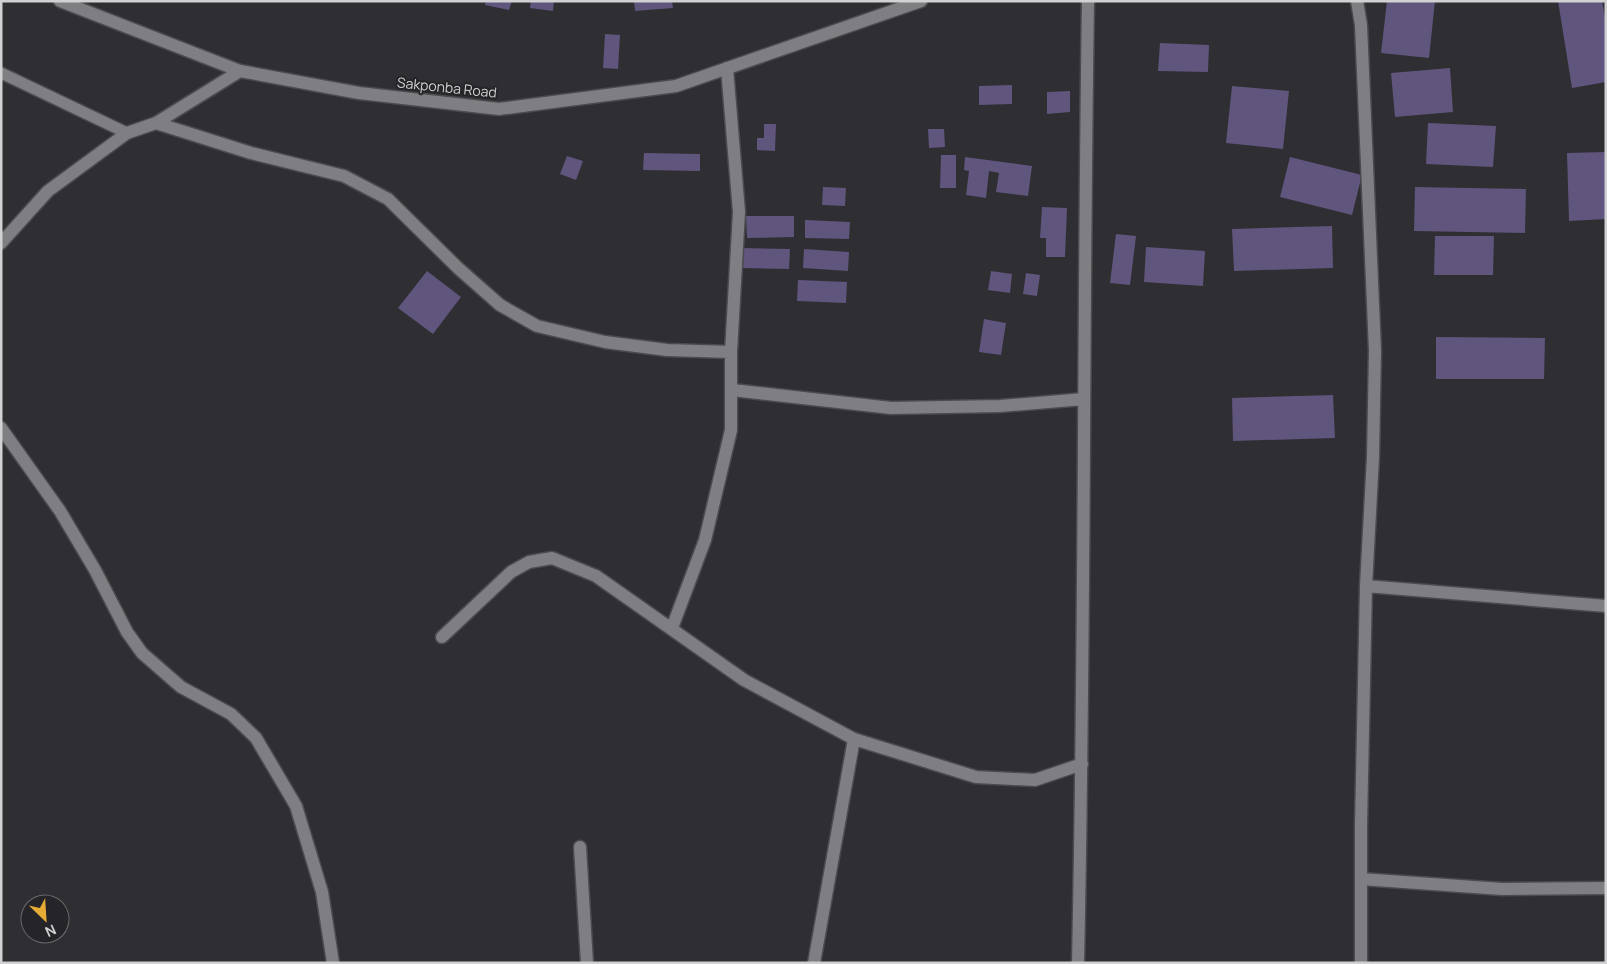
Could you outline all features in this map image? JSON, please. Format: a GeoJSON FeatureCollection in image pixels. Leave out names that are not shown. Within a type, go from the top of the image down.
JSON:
{"type":"FeatureCollection","features":[{"type":"Feature","properties":{"kind":"street","name":"Sakponba Road"},"geometry":{"type":"LineString","coordinates":[[60,1],[240,71],[359,93],[499,109],[676,86],[921,1]]}},
{"type":"Feature","properties":{"kind":"street"},"geometry":{"type":"LineString","coordinates":[[1078,963],[1082,764],[1084,218],[1088,1]]}},
{"type":"Feature","properties":{"kind":"street"},"geometry":{"type":"LineString","coordinates":[[1357,1],[1361,25],[1375,351],[1373,457],[1366,586],[1361,963]]}},
{"type":"Feature","properties":{"kind":"street"},"geometry":{"type":"LineString","coordinates":[[672,628],[705,540],[731,430],[731,352],[739,212],[727,68]]}},
{"type":"Feature","properties":{"kind":"street"},"geometry":{"type":"LineString","coordinates":[[1,243],[48,190],[127,133],[156,123],[240,71]]}},
{"type":"Feature","properties":{"kind":"street"},"geometry":{"type":"LineString","coordinates":[[156,123],[251,153],[344,176],[388,199],[458,268],[500,305],[537,326],[605,342],[658,349],[731,352]]}},
{"type":"Feature","properties":{"kind":"street"},"geometry":{"type":"LineString","coordinates":[[732,390],[891,408],[1000,406],[1084,399]]}},
{"type":"Feature","properties":{"kind":"street"},"geometry":{"type":"LineString","coordinates":[[1,428],[60,511],[95,570],[127,632],[142,653],[181,687],[231,714],[256,738],[296,806],[322,892],[333,963]]}},
{"type":"Feature","properties":{"kind":"street"},"geometry":{"type":"LineString","coordinates":[[442,637],[511,572],[528,562],[552,558],[596,576],[744,680],[854,739],[976,777],[1035,780],[1082,764]]}},
{"type":"Feature","properties":{"kind":"street"},"geometry":{"type":"LineString","coordinates":[[1366,586],[1606,606]]}},
{"type":"Feature","properties":{"kind":"street"},"geometry":{"type":"LineString","coordinates":[[814,963],[854,739]]}},
{"type":"Feature","properties":{"kind":"street"},"geometry":{"type":"LineString","coordinates":[[580,847],[587,963]]}},
{"type":"Feature","properties":{"kind":"street"},"geometry":{"type":"LineString","coordinates":[[1361,879],[1502,889],[1606,888]]}},
{"type":"Feature","properties":{"kind":"lane"},"geometry":{"type":"LineString","coordinates":[[1,73],[127,133]]}},
{"type":"Feature","properties":{"kind":"building"},"geometry":{"type":"Polygon","coordinates":[[[486,1],[512,1],[509,10],[485,5],[486,1]]]}},
{"type":"Feature","properties":{"kind":"building"},"geometry":{"type":"Polygon","coordinates":[[[531,1],[554,1],[553,11],[530,8],[531,1]]]}},
{"type":"Feature","properties":{"kind":"building"},"geometry":{"type":"Polygon","coordinates":[[[634,1],[672,1],[673,8],[635,11],[634,1]]]}},
{"type":"Feature","properties":{"kind":"building"},"geometry":{"type":"Polygon","coordinates":[[[1387,1],[1435,1],[1429,58],[1381,53],[1387,1]]]}},
{"type":"Feature","properties":{"kind":"building"},"geometry":{"type":"Polygon","coordinates":[[[1558,1],[1602,1],[1606,23],[1606,82],[1572,88],[1558,1]]]}},
{"type":"Feature","properties":{"kind":"building"},"geometry":{"type":"Polygon","coordinates":[[[605,34],[620,35],[618,69],[603,68],[605,34]]]}},
{"type":"Feature","properties":{"kind":"building"},"geometry":{"type":"Polygon","coordinates":[[[1160,43],[1209,45],[1208,72],[1158,71],[1160,43]]]}},
{"type":"Feature","properties":{"kind":"building"},"geometry":{"type":"Polygon","coordinates":[[[1450,68],[1453,112],[1395,117],[1391,73],[1450,68]]]}},
{"type":"Feature","properties":{"kind":"building"},"geometry":{"type":"Polygon","coordinates":[[[1012,85],[1012,104],[979,105],[979,86],[1012,85]]]}},
{"type":"Feature","properties":{"kind":"building"},"geometry":{"type":"Polygon","coordinates":[[[1232,86],[1289,91],[1283,149],[1226,143],[1232,86]]]}},
{"type":"Feature","properties":{"kind":"building"},"geometry":{"type":"Polygon","coordinates":[[[1070,91],[1070,112],[1047,114],[1047,92],[1070,91]]]}},
{"type":"Feature","properties":{"kind":"building"},"geometry":{"type":"Polygon","coordinates":[[[1428,123],[1496,126],[1493,167],[1426,164],[1428,123]]]}},
{"type":"Feature","properties":{"kind":"building"},"geometry":{"type":"Polygon","coordinates":[[[764,124],[776,124],[775,151],[757,150],[757,138],[764,138],[764,124]]]}},
{"type":"Feature","properties":{"kind":"building"},"geometry":{"type":"Polygon","coordinates":[[[928,129],[944,129],[945,147],[929,148],[928,129]]]}},
{"type":"Feature","properties":{"kind":"building"},"geometry":{"type":"Polygon","coordinates":[[[1606,152],[1606,219],[1569,221],[1567,153],[1606,152]]]}},
{"type":"Feature","properties":{"kind":"building"},"geometry":{"type":"Polygon","coordinates":[[[644,153],[700,154],[700,171],[643,170],[644,153]]]}},
{"type":"Feature","properties":{"kind":"building"},"geometry":{"type":"Polygon","coordinates":[[[941,155],[956,155],[956,188],[940,188],[941,155]]]}},
{"type":"Feature","properties":{"kind":"building"},"geometry":{"type":"Polygon","coordinates":[[[567,156],[583,161],[576,180],[560,174],[567,156]]]}},
{"type":"Feature","properties":{"kind":"building"},"geometry":{"type":"Polygon","coordinates":[[[965,157],[1032,166],[1028,196],[996,192],[999,173],[989,171],[986,198],[966,195],[969,171],[964,170],[965,157]]]}},
{"type":"Feature","properties":{"kind":"building"},"geometry":{"type":"Polygon","coordinates":[[[1290,157],[1362,175],[1352,215],[1280,197],[1290,157]]]}},
{"type":"Feature","properties":{"kind":"building"},"geometry":{"type":"Polygon","coordinates":[[[823,187],[846,188],[845,206],[822,205],[823,187]]]}},
{"type":"Feature","properties":{"kind":"building"},"geometry":{"type":"Polygon","coordinates":[[[1415,187],[1526,189],[1525,233],[1414,231],[1415,187]]]}},
{"type":"Feature","properties":{"kind":"building"},"geometry":{"type":"Polygon","coordinates":[[[1042,207],[1067,208],[1065,257],[1046,257],[1046,238],[1040,238],[1042,207]]]}},
{"type":"Feature","properties":{"kind":"building"},"geometry":{"type":"Polygon","coordinates":[[[746,216],[794,216],[794,237],[747,238],[746,216]]]}},
{"type":"Feature","properties":{"kind":"building"},"geometry":{"type":"Polygon","coordinates":[[[805,220],[850,222],[849,239],[805,238],[805,220]]]}},
{"type":"Feature","properties":{"kind":"building"},"geometry":{"type":"Polygon","coordinates":[[[1332,226],[1333,268],[1234,271],[1232,229],[1332,226]]]}},
{"type":"Feature","properties":{"kind":"building"},"geometry":{"type":"Polygon","coordinates":[[[1116,234],[1136,236],[1130,285],[1110,283],[1116,234]]]}},
{"type":"Feature","properties":{"kind":"building"},"geometry":{"type":"Polygon","coordinates":[[[1435,236],[1494,236],[1493,275],[1434,275],[1435,236]]]}},
{"type":"Feature","properties":{"kind":"building"},"geometry":{"type":"Polygon","coordinates":[[[1146,247],[1205,251],[1203,286],[1144,282],[1146,247]]]}},
{"type":"Feature","properties":{"kind":"building"},"geometry":{"type":"Polygon","coordinates":[[[741,248],[790,249],[789,269],[741,268],[741,248]]]}},
{"type":"Feature","properties":{"kind":"building"},"geometry":{"type":"Polygon","coordinates":[[[804,249],[849,252],[848,271],[803,268],[804,249]]]}},
{"type":"Feature","properties":{"kind":"building"},"geometry":{"type":"Polygon","coordinates":[[[427,271],[461,297],[433,334],[398,308],[427,271]]]}},
{"type":"Feature","properties":{"kind":"building"},"geometry":{"type":"Polygon","coordinates":[[[991,271],[1012,274],[1010,293],[988,290],[991,271]]]}},
{"type":"Feature","properties":{"kind":"building"},"geometry":{"type":"Polygon","coordinates":[[[1026,273],[1040,275],[1037,296],[1023,294],[1026,273]]]}},
{"type":"Feature","properties":{"kind":"building"},"geometry":{"type":"Polygon","coordinates":[[[798,280],[847,282],[846,303],[797,301],[798,280]]]}},
{"type":"Feature","properties":{"kind":"building"},"geometry":{"type":"Polygon","coordinates":[[[984,319],[1006,323],[1001,355],[979,352],[984,319]]]}},
{"type":"Feature","properties":{"kind":"building"},"geometry":{"type":"Polygon","coordinates":[[[1436,337],[1545,338],[1544,379],[1436,379],[1436,337]]]}},
{"type":"Feature","properties":{"kind":"building"},"geometry":{"type":"Polygon","coordinates":[[[1333,395],[1335,438],[1233,441],[1232,398],[1333,395]]]}}]}
